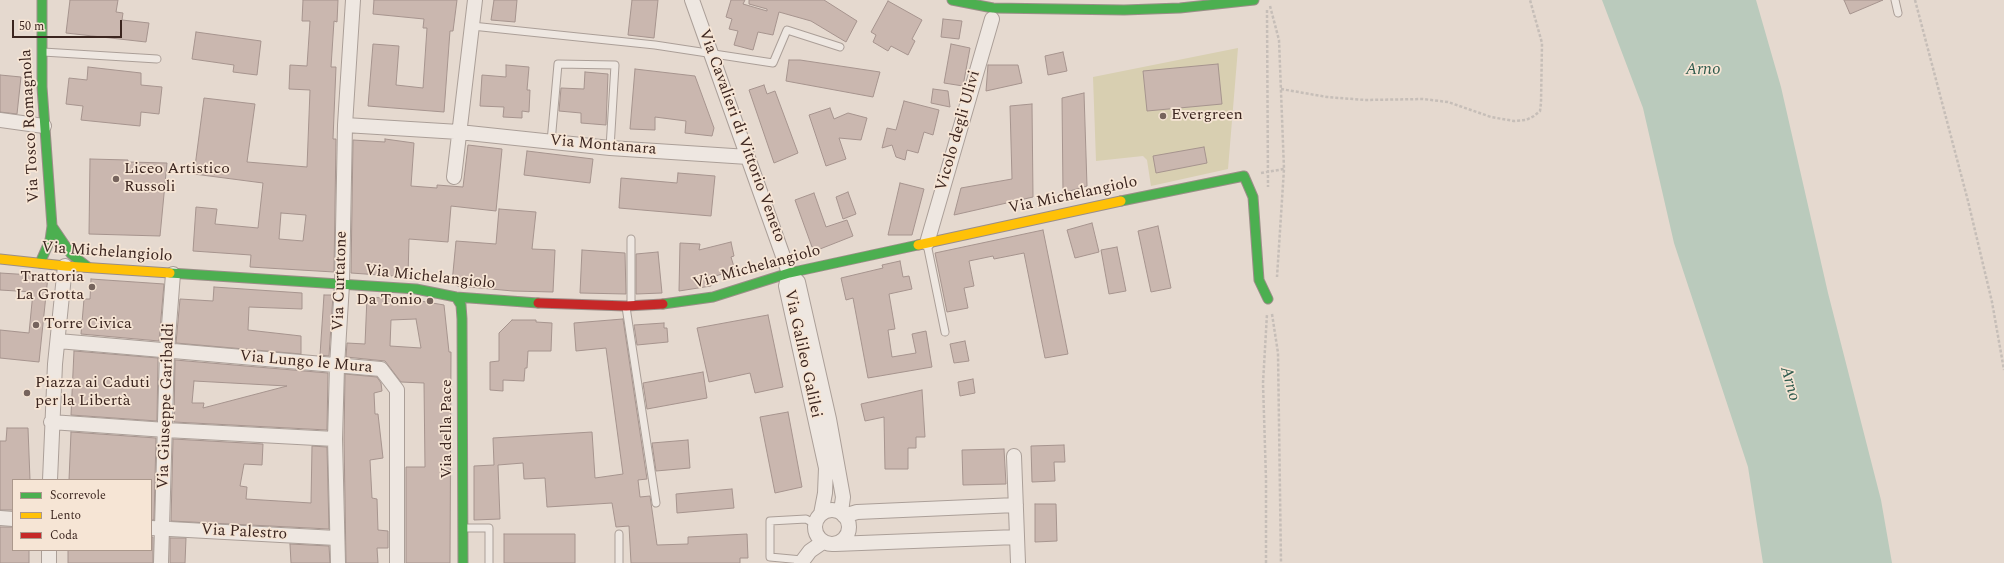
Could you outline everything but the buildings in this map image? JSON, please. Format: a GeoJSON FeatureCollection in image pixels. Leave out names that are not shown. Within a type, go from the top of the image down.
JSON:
{"type":"FeatureCollection","features":[{"type":"Feature","properties":{"kind":"main road","name":"Via Tosco Romagnola"},"geometry":{"type":"LineString","coordinates":[[42,0],[41,52],[44,126],[52,226]]}},
{"type":"Feature","properties":{"kind":"main road"},"geometry":{"type":"LineString","coordinates":[[952,0],[992,9],[1149,10],[1254,0]]}},
{"type":"Feature","properties":{"kind":"main road","name":"Via Michelangiolo"},"geometry":{"type":"LineString","coordinates":[[0,259],[65,266],[173,274],[342,284],[440,292],[456,297],[566,305],[628,306],[667,304],[713,297],[789,273],[1244,176],[1253,196],[1259,280],[1268,299]]}},
{"type":"Feature","properties":{"kind":"main road"},"geometry":{"type":"LineString","coordinates":[[40,263],[50,240],[52,226]]}},
{"type":"Feature","properties":{"kind":"main road"},"geometry":{"type":"LineString","coordinates":[[52,226],[71,254],[88,267]]}},
{"type":"Feature","properties":{"kind":"main road","name":"Via della Pace"},"geometry":{"type":"LineString","coordinates":[[456,297],[461,305],[462,319],[463,563]]}},
{"type":"Feature","properties":{"kind":"street","name":"Via Curtatone"},"geometry":{"type":"LineString","coordinates":[[338,563],[336,538],[335,438],[337,366],[342,284],[345,125],[353,0]]}},
{"type":"Feature","properties":{"kind":"street"},"geometry":{"type":"LineString","coordinates":[[454,177],[475,0]]}},
{"type":"Feature","properties":{"kind":"street","name":"Via Cavalieri di Vittorio Veneto"},"geometry":{"type":"LineString","coordinates":[[692,0],[789,273]]}},
{"type":"Feature","properties":{"kind":"street","name":"Vicolo degli Ulivi"},"geometry":{"type":"LineString","coordinates":[[927,243],[992,9]]}},
{"type":"Feature","properties":{"kind":"street"},"geometry":{"type":"LineString","coordinates":[[0,120],[44,126]]}},
{"type":"Feature","properties":{"kind":"street","name":"Via Montanara"},"geometry":{"type":"LineString","coordinates":[[345,125],[459,132],[610,148],[748,157]]}},
{"type":"Feature","properties":{"kind":"street"},"geometry":{"type":"LineString","coordinates":[[50,479],[51,422],[65,266]]}},
{"type":"Feature","properties":{"kind":"street","name":"Via Galileo Galilei"},"geometry":{"type":"LineString","coordinates":[[789,273],[798,282],[829,419],[843,497],[843,514],[849,525],[849,530],[844,539],[829,543],[810,551],[801,561]]}},
{"type":"Feature","properties":{"kind":"street","name":"Via Galileo Galilei"},"geometry":{"type":"LineString","coordinates":[[789,273],[786,286],[826,468],[826,492],[818,519]]}},
{"type":"Feature","properties":{"kind":"street","name":"Via Giuseppe Garibaldi"},"geometry":{"type":"LineString","coordinates":[[161,563],[157,528],[166,430],[167,351],[173,274]]}},
{"type":"Feature","properties":{"kind":"street","name":"Via Lungo le Mura"},"geometry":{"type":"LineString","coordinates":[[58,341],[381,370],[397,390],[397,563]]}},
{"type":"Feature","properties":{"kind":"street"},"geometry":{"type":"LineString","coordinates":[[51,422],[166,430],[335,438]]}},
{"type":"Feature","properties":{"kind":"street"},"geometry":{"type":"LineString","coordinates":[[1014,456],[1018,563]]}},
{"type":"Feature","properties":{"kind":"street"},"geometry":{"type":"LineString","coordinates":[[1016,505],[857,512],[843,514],[830,510],[818,519],[816,534],[829,543],[1017,537]]}},
{"type":"Feature","properties":{"kind":"street"},"geometry":{"type":"LineString","coordinates":[[0,518],[12,519]]}},
{"type":"Feature","properties":{"kind":"street","name":"Via Palestro"},"geometry":{"type":"LineString","coordinates":[[157,528],[336,538]]}},
{"type":"Feature","properties":{"kind":"street"},"geometry":{"type":"LineString","coordinates":[[49,551],[49,563]]}},
{"type":"Feature","properties":{"kind":"lane"},"geometry":{"type":"LineString","coordinates":[[1895,0],[1898,13]]}},
{"type":"Feature","properties":{"kind":"lane"},"geometry":{"type":"LineString","coordinates":[[472,26],[712,53],[773,63],[787,30],[840,47]]}},
{"type":"Feature","properties":{"kind":"lane"},"geometry":{"type":"LineString","coordinates":[[41,52],[157,59]]}},
{"type":"Feature","properties":{"kind":"lane"},"geometry":{"type":"LineString","coordinates":[[551,142],[558,64],[615,65],[610,148]]}},
{"type":"Feature","properties":{"kind":"lane"},"geometry":{"type":"LineString","coordinates":[[631,239],[628,306],[656,503]]}},
{"type":"Feature","properties":{"kind":"lane"},"geometry":{"type":"LineString","coordinates":[[927,243],[945,332]]}},
{"type":"Feature","properties":{"kind":"lane"},"geometry":{"type":"LineString","coordinates":[[801,561],[770,557],[770,521],[818,519]]}},
{"type":"Feature","properties":{"kind":"lane"},"geometry":{"type":"LineString","coordinates":[[463,528],[489,528],[489,563]]}},
{"type":"Feature","properties":{"kind":"lane"},"geometry":{"type":"LineString","coordinates":[[618,534],[619,563]]}},
{"type":"Feature","properties":{"kind":"path"},"geometry":{"type":"LineString","coordinates":[[1268,0],[1279,40],[1284,169],[1277,278]]}},
{"type":"Feature","properties":{"kind":"path"},"geometry":{"type":"LineString","coordinates":[[1281,89],[1327,98],[1365,100],[1423,99],[1448,102],[1491,117],[1514,121],[1526,120],[1540,111],[1541,104],[1542,43],[1530,0]]}},
{"type":"Feature","properties":{"kind":"path"},"geometry":{"type":"LineString","coordinates":[[1915,0],[1992,302],[2004,370]]}},
{"type":"Feature","properties":{"kind":"path"},"geometry":{"type":"LineString","coordinates":[[1269,171],[1284,169]]}},
{"type":"Feature","properties":{"kind":"path"},"geometry":{"type":"LineString","coordinates":[[1268,299],[1274,321],[1278,353],[1281,563]]}},
{"type":"Feature","properties":{"kind":"shaded area","name":"Evergreen"},"geometry":{"type":"Polygon","coordinates":[[[1238,48],[1228,169],[1151,186],[1147,160],[1143,156],[1096,161],[1093,77],[1238,48]]]}},
{"type":"Feature","properties":{"kind":"water","name":"Arno"},"geometry":{"type":"Polygon","coordinates":[[[1602,0],[1756,0],[1781,87],[1828,293],[1881,500],[1892,563],[1763,563],[1748,467],[1674,243],[1643,108],[1602,0]]]}},
{"type":"Feature","properties":{"kind":"traffic: fast"},"geometry":{"type":"LineString","coordinates":[[40,263],[50,240],[52,226],[42,87],[42,0]]}},
{"type":"Feature","properties":{"kind":"traffic: fast"},"geometry":{"type":"LineString","coordinates":[[952,0],[993,8],[1124,10],[1180,8],[1254,0]]}},
{"type":"Feature","properties":{"kind":"traffic: fast"},"geometry":{"type":"LineString","coordinates":[[1121,201],[1244,176],[1253,197],[1259,280],[1268,299]]}},
{"type":"Feature","properties":{"kind":"traffic: fast"},"geometry":{"type":"LineString","coordinates":[[52,226],[71,254],[88,267]]}},
{"type":"Feature","properties":{"kind":"traffic: fast"},"geometry":{"type":"LineString","coordinates":[[663,304],[713,297],[789,273],[918,245]]}},
{"type":"Feature","properties":{"kind":"traffic: fast"},"geometry":{"type":"LineString","coordinates":[[170,273],[416,289],[456,297],[538,303]]}},
{"type":"Feature","properties":{"kind":"traffic: fast"},"geometry":{"type":"LineString","coordinates":[[456,297],[461,305],[462,319],[463,563]]}},
{"type":"Feature","properties":{"kind":"traffic: slow"},"geometry":{"type":"LineString","coordinates":[[918,245],[1121,201]]}},
{"type":"Feature","properties":{"kind":"traffic: slow"},"geometry":{"type":"LineString","coordinates":[[0,259],[65,266],[170,273]]}},
{"type":"Feature","properties":{"kind":"traffic: jam"},"geometry":{"type":"LineString","coordinates":[[538,303],[626,306],[663,304]]}},
{"type":"Feature","properties":{"kind":"place","name":"Evergreen"},"geometry":{"type":"Point","coordinates":[1163,116]}},
{"type":"Feature","properties":{"kind":"place","name":"Liceo Artistico Russoli"},"geometry":{"type":"Point","coordinates":[116,179]}},
{"type":"Feature","properties":{"kind":"place","name":"Trattoria La Grotta"},"geometry":{"type":"Point","coordinates":[92,287]}},
{"type":"Feature","properties":{"kind":"place","name":"Da Tonio"},"geometry":{"type":"Point","coordinates":[430,301]}},
{"type":"Feature","properties":{"kind":"place","name":"Torre Civica"},"geometry":{"type":"Point","coordinates":[36,325]}},
{"type":"Feature","properties":{"kind":"place","name":"Piazza ai Caduti per la Libertà"},"geometry":{"type":"Point","coordinates":[27,393]}}]}
